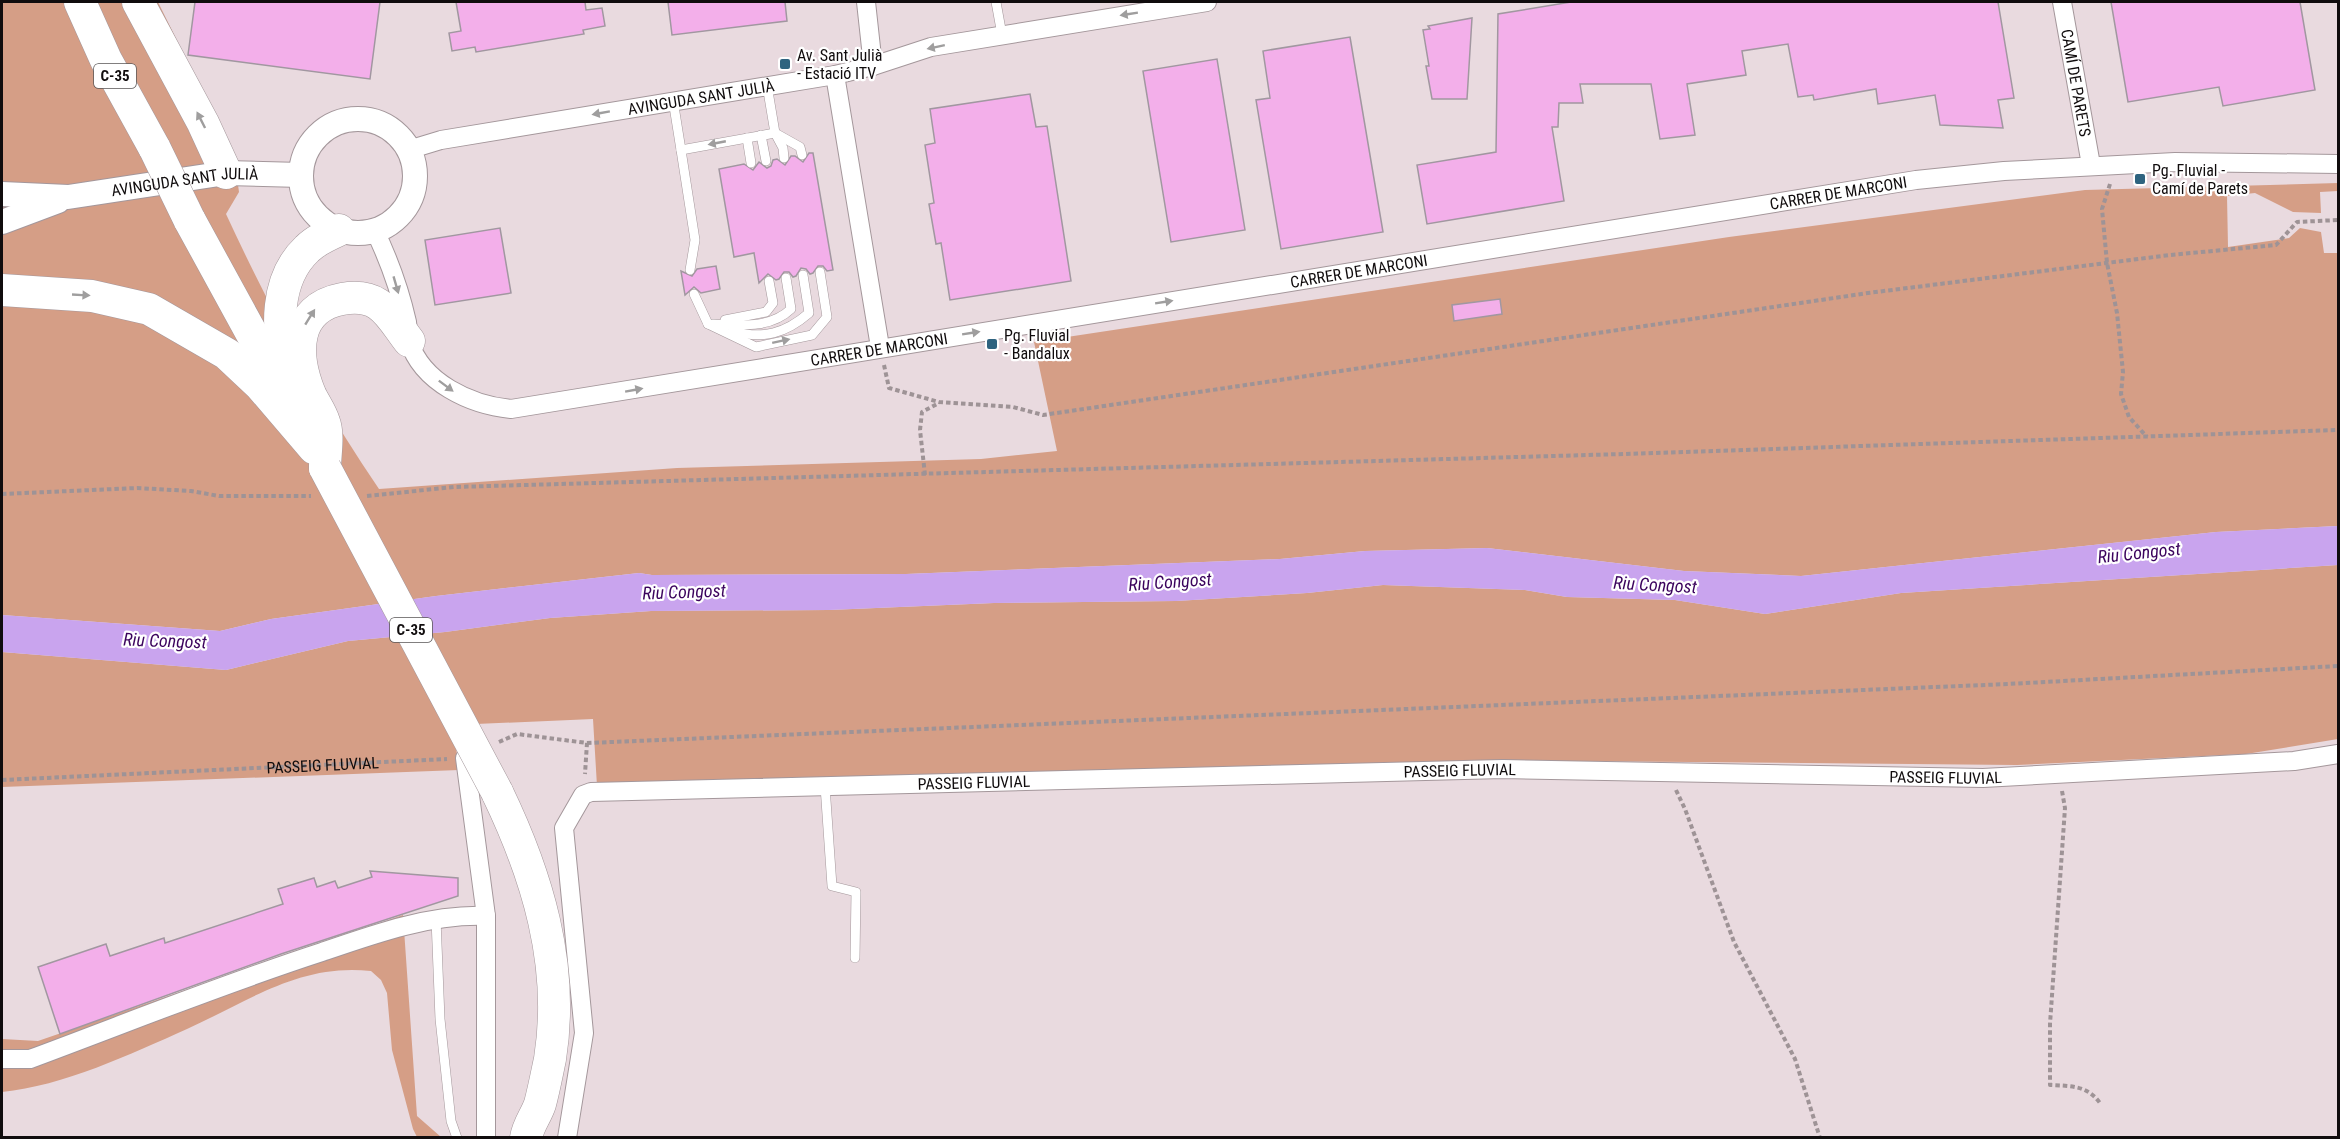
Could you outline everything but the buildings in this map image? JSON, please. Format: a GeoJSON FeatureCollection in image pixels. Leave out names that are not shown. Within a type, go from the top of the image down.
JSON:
{"type":"FeatureCollection","features":[{"type":"Feature","properties":{"kind":"highway","name":"C-35"},"geometry":{"type":"LineString","coordinates":[[80,2],[106,60],[155,149],[320,470],[497,792],[522,844],[539,896],[551,956],[553,1019],[550,1058],[539,1106],[526,1137]]}},
{"type":"Feature","properties":{"kind":"highway"},"geometry":{"type":"LineString","coordinates":[[138,2],[203,123],[226,173]]}},
{"type":"Feature","properties":{"kind":"highway"},"geometry":{"type":"LineString","coordinates":[[320,470],[325,424],[309,393],[291,373],[284,355],[280,311],[284,289],[298,258],[308,247],[339,230]]}},
{"type":"Feature","properties":{"kind":"highway"},"geometry":{"type":"LineString","coordinates":[[2,290],[92,296],[149,309],[185,328],[227,354],[260,385],[320,470]]}},
{"type":"Feature","properties":{"kind":"highway"},"geometry":{"type":"LineString","coordinates":[[2,302],[14,301],[34,293]]}},
{"type":"Feature","properties":{"kind":"highway"},"geometry":{"type":"LineString","coordinates":[[309,393],[299,345],[302,332],[318,306],[353,297],[380,303],[409,341]]}},
{"type":"Feature","properties":{"kind":"highway","name":"C-35"},"geometry":{"type":"LineString","coordinates":[[538,1137],[539,1106]]}},
{"type":"Feature","properties":{"kind":"street"},"geometry":{"type":"LineString","coordinates":[[866,2],[873,66]]}},
{"type":"Feature","properties":{"kind":"street","name":"AVINGUDA SANT JULIÀ"},"geometry":{"type":"LineString","coordinates":[[408,150],[441,140],[835,75],[873,66],[931,47],[1207,2]]}},
{"type":"Feature","properties":{"kind":"street","name":"CAMÍ DE PARETS"},"geometry":{"type":"LineString","coordinates":[[2062,2],[2091,165]]}},
{"type":"Feature","properties":{"kind":"street"},"geometry":{"type":"LineString","coordinates":[[835,75],[880,347]]}},
{"type":"Feature","properties":{"kind":"street"},"geometry":{"type":"LineString","coordinates":[[346,121],[370,121],[386,126],[399,137],[408,150],[415,177],[408,205],[399,216],[375,231],[351,233],[339,230],[316,214],[308,202],[302,175],[304,158],[312,144],[323,132],[346,121]]}},
{"type":"Feature","properties":{"kind":"street","name":"CARRER DE MARCONI"},"geometry":{"type":"LineString","coordinates":[[409,341],[433,375],[450,389],[488,407],[511,409],[1833,192],[1927,179],[2091,165],[2175,162],[2338,164]]}},
{"type":"Feature","properties":{"kind":"street","name":"AVINGUDA SANT JULIÀ"},"geometry":{"type":"LineString","coordinates":[[68,197],[226,173],[302,175]]}},
{"type":"Feature","properties":{"kind":"street"},"geometry":{"type":"LineString","coordinates":[[2,194],[68,197]]}},
{"type":"Feature","properties":{"kind":"street"},"geometry":{"type":"LineString","coordinates":[[2,222],[68,197]]}},
{"type":"Feature","properties":{"kind":"street"},"geometry":{"type":"LineString","coordinates":[[375,231],[390,262],[409,341]]}},
{"type":"Feature","properties":{"kind":"street","name":"PASSEIG FLUVIAL"},"geometry":{"type":"LineString","coordinates":[[583,795],[591,792],[1491,769],[1983,778],[2294,761],[2338,754]]}},
{"type":"Feature","properties":{"kind":"street"},"geometry":{"type":"LineString","coordinates":[[465,758],[486,916],[486,1137]]}},
{"type":"Feature","properties":{"kind":"street"},"geometry":{"type":"LineString","coordinates":[[567,1137],[584,1033],[564,828],[583,795]]}},
{"type":"Feature","properties":{"kind":"street"},"geometry":{"type":"LineString","coordinates":[[2,1059],[30,1059],[261,972],[359,939],[457,915],[486,916]]}},
{"type":"Feature","properties":{"kind":"lane"},"geometry":{"type":"LineString","coordinates":[[996,2],[1002,34]]}},
{"type":"Feature","properties":{"kind":"lane"},"geometry":{"type":"LineString","coordinates":[[767,85],[775,133],[783,148],[784,158]]}},
{"type":"Feature","properties":{"kind":"lane"},"geometry":{"type":"LineString","coordinates":[[673,100],[695,240],[690,270]]}},
{"type":"Feature","properties":{"kind":"lane"},"geometry":{"type":"LineString","coordinates":[[681,150],[775,133],[800,147],[801,155]]}},
{"type":"Feature","properties":{"kind":"lane"},"geometry":{"type":"LineString","coordinates":[[761,135],[766,161]]}},
{"type":"Feature","properties":{"kind":"lane"},"geometry":{"type":"LineString","coordinates":[[747,138],[751,163]]}},
{"type":"Feature","properties":{"kind":"lane"},"geometry":{"type":"LineString","coordinates":[[694,294],[708,324],[756,347],[812,335],[827,318],[820,272]]}},
{"type":"Feature","properties":{"kind":"lane"},"geometry":{"type":"LineString","coordinates":[[708,324],[753,337],[792,328],[809,313],[802,275]]}},
{"type":"Feature","properties":{"kind":"lane"},"geometry":{"type":"LineString","coordinates":[[708,324],[752,325],[781,319],[791,309],[786,278]]}},
{"type":"Feature","properties":{"kind":"lane"},"geometry":{"type":"LineString","coordinates":[[708,324],[766,312],[773,303],[769,281]]}},
{"type":"Feature","properties":{"kind":"lane"},"geometry":{"type":"LineString","coordinates":[[825,786],[832,886],[856,892],[855,958]]}},
{"type":"Feature","properties":{"kind":"lane"},"geometry":{"type":"LineString","coordinates":[[436,919],[440,1019],[451,1121],[457,1137]]}},
{"type":"Feature","properties":{"kind":"path"},"geometry":{"type":"LineString","coordinates":[[2119,164],[2102,209],[2107,263],[2117,313],[2123,372],[2121,394],[2129,417],[2147,437]]}},
{"type":"Feature","properties":{"kind":"path"},"geometry":{"type":"LineString","coordinates":[[880,347],[889,388],[939,402],[1013,407],[1043,415],[1868,293],[2107,263],[2276,245],[2297,222],[2338,220]]}},
{"type":"Feature","properties":{"kind":"path"},"geometry":{"type":"LineString","coordinates":[[925,475],[920,430],[922,412],[939,402]]}},
{"type":"Feature","properties":{"kind":"path"},"geometry":{"type":"LineString","coordinates":[[365,496],[466,487],[925,475],[2338,430]]}},
{"type":"Feature","properties":{"kind":"path"},"geometry":{"type":"LineString","coordinates":[[2,494],[137,488],[191,491],[219,496],[320,470]]}},
{"type":"Feature","properties":{"kind":"path","name":"PASSEIG FLUVIAL"},"geometry":{"type":"LineString","coordinates":[[2,780],[465,758],[517,734],[587,743],[2008,684],[2338,666]]}},
{"type":"Feature","properties":{"kind":"path"},"geometry":{"type":"LineString","coordinates":[[583,795],[587,743]]}},
{"type":"Feature","properties":{"kind":"path"},"geometry":{"type":"LineString","coordinates":[[1672,772],[1677,795],[1685,809],[1719,905],[1743,961],[1791,1050],[1820,1137]]}},
{"type":"Feature","properties":{"kind":"path"},"geometry":{"type":"LineString","coordinates":[[2056,773],[2065,808],[2050,1024],[2050,1085],[2074,1086],[2087,1090],[2100,1103]]}},
{"type":"Feature","properties":{"kind":"shaded area"},"geometry":{"type":"Polygon","coordinates":[[[2,2],[158,2],[234,156],[239,192],[226,214],[297,355],[336,423],[379,489],[677,468],[981,459],[1057,451],[1034,342],[1729,237],[2085,190],[2338,183],[2338,191],[2320,192],[2321,213],[2293,212],[2255,193],[2227,196],[2228,247],[2289,238],[2300,228],[2321,232],[2324,253],[2338,253],[2338,526],[2216,532],[1801,576],[1684,571],[1487,548],[1365,551],[1280,559],[906,574],[652,575],[639,573],[436,596],[271,619],[220,631],[2,615],[2,2]]]}},
{"type":"Feature","properties":{"kind":"shaded area"},"geometry":{"type":"Polygon","coordinates":[[[2338,565],[2338,739],[2246,754],[2017,765],[1572,761],[597,786],[593,719],[453,725],[459,770],[2,787],[2,652],[226,670],[348,641],[445,632],[550,618],[651,611],[829,610],[994,603],[1176,601],[1307,593],[1383,585],[1525,590],[1567,597],[1675,600],[1765,614],[1901,593],[2338,565]]]}},
{"type":"Feature","properties":{"kind":"shaded area"},"geometry":{"type":"Polygon","coordinates":[[[403,915],[417,1116],[441,1137],[417,1137],[413,1129],[392,1050],[387,993],[381,980],[371,971],[345,970],[298,978],[96,1068],[49,1083],[2,1092],[2,1039],[38,1041],[403,915]]]}},
{"type":"Feature","properties":{"kind":"water","name":"Riu Congost"},"geometry":{"type":"Polygon","coordinates":[[[2338,526],[2338,565],[1901,593],[1765,614],[1675,600],[1567,597],[1525,590],[1383,585],[1307,593],[1176,601],[994,603],[829,610],[651,611],[550,618],[445,632],[348,641],[226,670],[2,652],[2,615],[220,631],[271,619],[436,596],[639,573],[652,575],[906,574],[1280,559],[1365,551],[1487,548],[1684,571],[1801,576],[2216,532],[2338,526]]]}},
{"type":"Feature","properties":{"kind":"place","name":"Av. Sant Julià - Estació ITV"},"geometry":{"type":"Point","coordinates":[785,64]}},
{"type":"Feature","properties":{"kind":"place","name":"Pg. Fluvial - Camí de Parets"},"geometry":{"type":"Point","coordinates":[2140,179]}},
{"type":"Feature","properties":{"kind":"place","name":"Pg. Fluvial - Bandalux"},"geometry":{"type":"Point","coordinates":[992,344]}}]}
